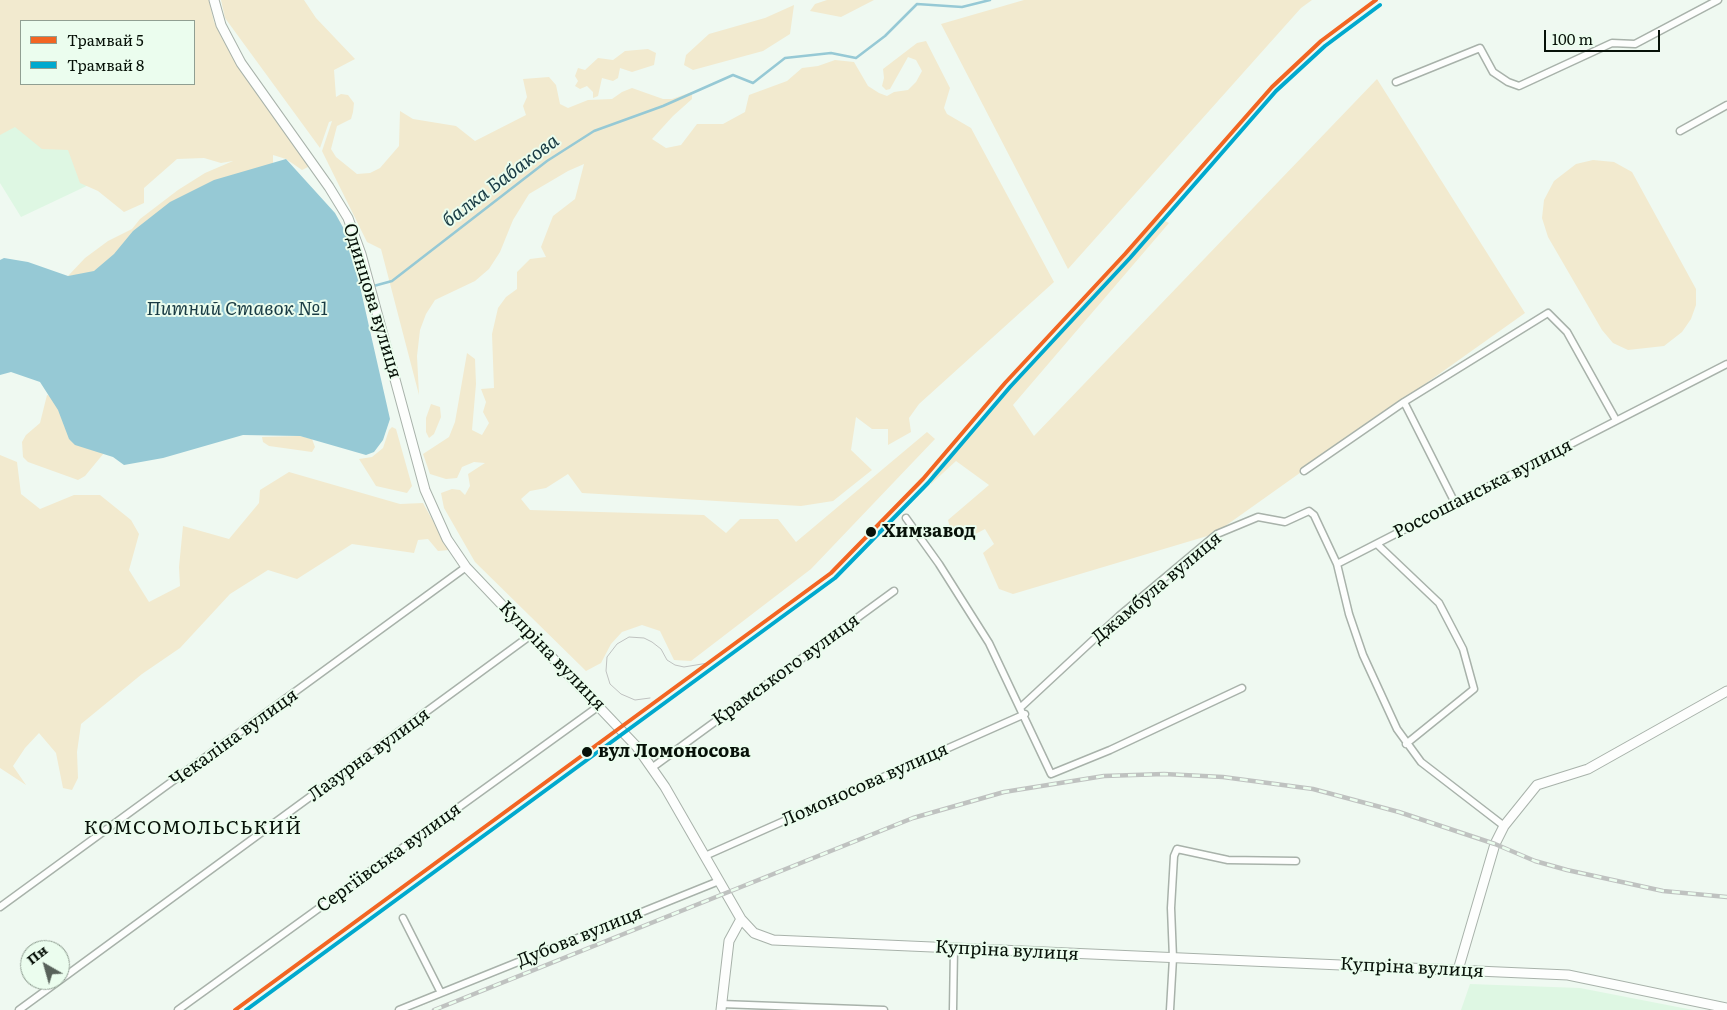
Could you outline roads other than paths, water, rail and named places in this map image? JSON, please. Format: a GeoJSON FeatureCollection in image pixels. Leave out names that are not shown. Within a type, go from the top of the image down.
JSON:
{"type":"FeatureCollection","features":[{"type":"Feature","properties":{"kind":"main road","name":"Одинцова вулиця"},"geometry":{"type":"LineString","coordinates":[[214,0],[221,25],[241,63],[330,187],[348,218],[361,254],[425,490],[447,539],[466,567]]}},
{"type":"Feature","properties":{"kind":"main road","name":"Купріна вулиця"},"geometry":{"type":"LineString","coordinates":[[466,567],[599,706],[653,767],[741,919],[754,933],[773,940],[1568,975],[1727,1008]]}},
{"type":"Feature","properties":{"kind":"main road"},"geometry":{"type":"LineString","coordinates":[[1458,970],[1495,844],[1504,826],[1536,785],[1588,769],[1727,691]]}},
{"type":"Feature","properties":{"kind":"main road"},"geometry":{"type":"LineString","coordinates":[[721,1007],[729,941],[733,929],[741,919]]}},
{"type":"Feature","properties":{"kind":"street"},"geometry":{"type":"LineString","coordinates":[[1396,82],[1480,48],[1493,72],[1508,82],[1519,86],[1612,43],[1635,44],[1718,0]]}},
{"type":"Feature","properties":{"kind":"street"},"geometry":{"type":"LineString","coordinates":[[1680,131],[1727,105]]}},
{"type":"Feature","properties":{"kind":"street"},"geometry":{"type":"LineString","coordinates":[[1304,471],[1404,402],[1548,313],[1567,332],[1616,420]]}},
{"type":"Feature","properties":{"kind":"street","name":"Россошанська вулиця"},"geometry":{"type":"LineString","coordinates":[[1337,564],[1727,364]]}},
{"type":"Feature","properties":{"kind":"street"},"geometry":{"type":"LineString","coordinates":[[1404,402],[1455,503]]}},
{"type":"Feature","properties":{"kind":"street","name":"Джамбула вулиця"},"geometry":{"type":"LineString","coordinates":[[1021,707],[1119,616],[1217,534],[1258,517],[1285,522],[1309,511],[1314,515],[1337,564]]}},
{"type":"Feature","properties":{"kind":"street"},"geometry":{"type":"LineString","coordinates":[[906,518],[939,564],[989,643],[1025,714],[1052,774],[1110,750],[1242,688]]}},
{"type":"Feature","properties":{"kind":"street"},"geometry":{"type":"LineString","coordinates":[[1378,544],[1439,604],[1463,649],[1474,689],[1406,744]]}},
{"type":"Feature","properties":{"kind":"street"},"geometry":{"type":"LineString","coordinates":[[1337,564],[1349,614],[1363,655],[1397,729],[1406,744],[1421,762],[1504,826]]}},
{"type":"Feature","properties":{"kind":"street","name":"Чекаліна вулиця"},"geometry":{"type":"LineString","coordinates":[[0,907],[466,567]]}},
{"type":"Feature","properties":{"kind":"street","name":"Крамського вулиця"},"geometry":{"type":"LineString","coordinates":[[653,767],[894,591]]}},
{"type":"Feature","properties":{"kind":"street","name":"Лазурна вулиця"},"geometry":{"type":"LineString","coordinates":[[70,973],[531,635]]}},
{"type":"Feature","properties":{"kind":"street","name":"Сергіївська вулиця"},"geometry":{"type":"LineString","coordinates":[[178,1010],[599,706]]}},
{"type":"Feature","properties":{"kind":"street","name":"Ломоносова вулиця"},"geometry":{"type":"LineString","coordinates":[[705,856],[1025,714]]}},
{"type":"Feature","properties":{"kind":"street"},"geometry":{"type":"LineString","coordinates":[[1170,1010],[1173,958],[1171,908],[1174,856],[1177,849],[1228,860],[1296,861]]}},
{"type":"Feature","properties":{"kind":"street","name":"Дубова вулиця"},"geometry":{"type":"LineString","coordinates":[[399,1010],[719,881]]}},
{"type":"Feature","properties":{"kind":"street"},"geometry":{"type":"LineString","coordinates":[[403,918],[441,993]]}},
{"type":"Feature","properties":{"kind":"street"},"geometry":{"type":"LineString","coordinates":[[953,1010],[954,948]]}},
{"type":"Feature","properties":{"kind":"street","name":"Лазурна вулиця"},"geometry":{"type":"LineString","coordinates":[[19,1010],[46,990]]}},
{"type":"Feature","properties":{"kind":"street"},"geometry":{"type":"LineString","coordinates":[[721,1007],[884,1010]]}},
{"type":"Feature","properties":{"kind":"water","name":"Питний Ставок №1"},"geometry":{"type":"Polygon","coordinates":[[[286,159],[335,213],[349,238],[390,419],[383,440],[374,452],[366,455],[300,436],[243,435],[163,458],[124,465],[113,457],[75,445],[69,439],[58,410],[40,382],[11,372],[0,375],[0,260],[4,258],[28,262],[68,276],[94,271],[114,254],[133,231],[170,202],[214,180],[286,159]]]}},
{"type":"Feature","properties":{"kind":"waterway","name":"балка Бабакова"},"geometry":{"type":"LineString","coordinates":[[359,290],[392,281],[547,161],[594,131],[663,106],[733,75],[753,83],[785,58],[831,53],[856,58],[885,36],[917,4],[962,7],[990,0]]}},
{"type":"Feature","properties":{"kind":"tram line","name":"5"},"geometry":{"type":"LineString","coordinates":[[235,1010],[831,573],[923,479],[1005,383],[1125,254],[1272,87],[1321,41],[1376,0]]}},
{"type":"Feature","properties":{"kind":"tram line","name":"8"},"geometry":{"type":"LineString","coordinates":[[246,1010],[835,578],[928,483],[1010,387],[1130,258],[1276,91],[1325,46],[1380,5]]}},
{"type":"Feature","properties":{"kind":"tram line"},"geometry":{"type":"LineString","coordinates":[[650,698],[635,700],[621,694],[610,684],[606,671],[607,657],[617,644],[629,637],[644,638],[661,649],[667,660],[675,665],[684,667],[708,663]]}},
{"type":"Feature","properties":{"kind":"railway"},"geometry":{"type":"LineString","coordinates":[[434,1010],[913,818],[1004,792],[1104,776],[1164,774],[1223,777],[1313,789],[1399,812],[1495,844],[1535,861],[1567,870],[1663,891],[1727,897]]}},
{"type":"Feature","properties":{"kind":"place","name":"Химзавод"},"geometry":{"type":"Point","coordinates":[871,532]}},
{"type":"Feature","properties":{"kind":"place","name":"вул Ломоносова"},"geometry":{"type":"Point","coordinates":[587,752]}},
{"type":"Feature","properties":{"kind":"district","name":"КОМСОМОЛЬСЬКИЙ"},"geometry":{"type":"Point","coordinates":[193,828]}}]}
